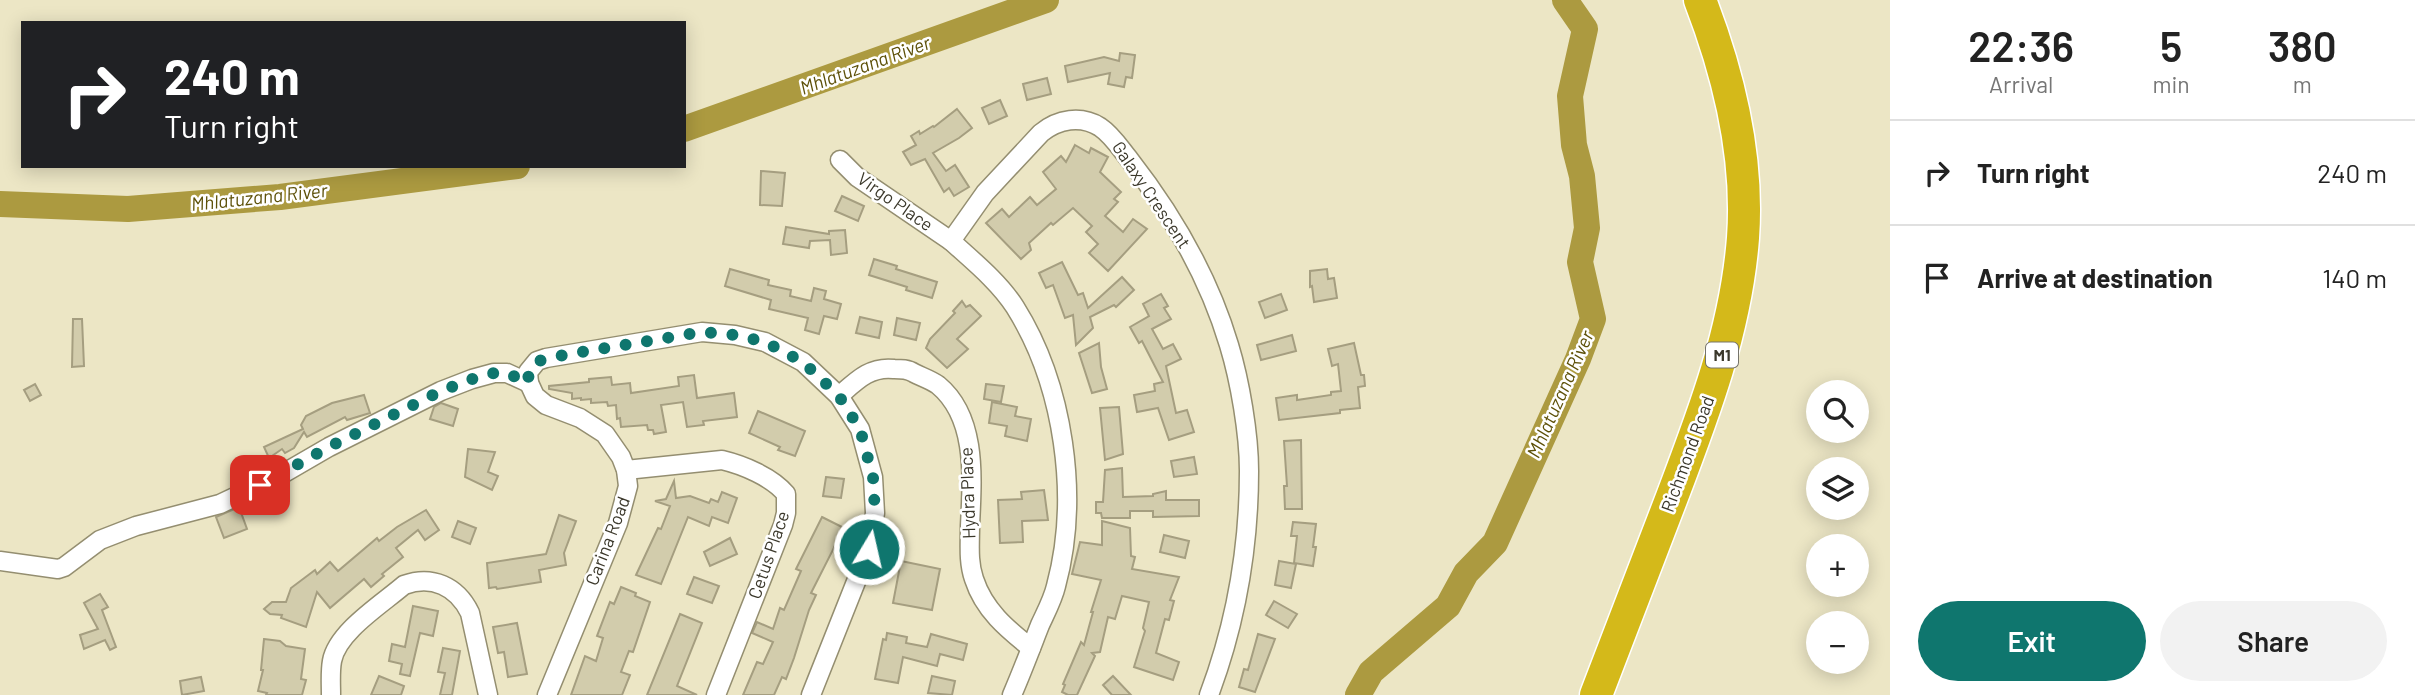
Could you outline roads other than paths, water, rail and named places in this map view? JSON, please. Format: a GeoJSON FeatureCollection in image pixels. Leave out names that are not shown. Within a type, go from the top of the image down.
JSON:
{"type":"FeatureCollection","features":[{"type":"Feature","properties":{"kind":"highway","name":"Richmond Road"},"geometry":{"type":"LineString","coordinates":[[1596,695],[1703,415],[1723,354],[1737,288],[1743,236],[1742,174],[1733,108],[1718,48],[1700,0]]}},
{"type":"Feature","properties":{"kind":"street","name":"Galaxy Crescent"},"geometry":{"type":"LineString","coordinates":[[951,241],[985,193],[1041,133],[1049,126],[1073,120],[1089,122],[1111,137],[1142,177],[1188,248],[1211,296],[1230,346],[1242,407],[1249,470],[1237,606],[1209,695]]}},
{"type":"Feature","properties":{"kind":"street","name":"Virgo Place"},"geometry":{"type":"LineString","coordinates":[[841,160],[857,177],[951,241]]}},
{"type":"Feature","properties":{"kind":"street"},"geometry":{"type":"LineString","coordinates":[[951,241],[982,269],[1014,306],[1039,355],[1056,408],[1065,461],[1068,504],[1064,547],[1056,587],[1012,695]]}},
{"type":"Feature","properties":{"kind":"street"},"geometry":{"type":"LineString","coordinates":[[0,561],[58,569],[64,567],[100,540],[136,526],[220,503],[279,476],[329,447],[441,391],[472,379],[494,373],[507,373],[528,383],[528,372],[537,361],[546,358],[702,332],[735,335],[765,342],[803,362],[839,396],[860,429],[873,477],[875,513],[869,549],[811,695]]}},
{"type":"Feature","properties":{"kind":"street","name":"Hydra Place"},"geometry":{"type":"LineString","coordinates":[[839,396],[861,376],[882,368],[909,370],[937,385],[955,405],[970,451],[970,563],[973,578],[989,609],[1006,628],[1031,648]]}},
{"type":"Feature","properties":{"kind":"street","name":"Carina Road"},"geometry":{"type":"LineString","coordinates":[[528,383],[535,396],[545,405],[580,418],[605,434],[613,443],[626,470],[628,486],[618,523],[547,695]]}},
{"type":"Feature","properties":{"kind":"street","name":"Cetus Place"},"geometry":{"type":"LineString","coordinates":[[626,470],[722,460],[733,462],[769,480],[786,494],[783,525],[716,695]]}},
{"type":"Feature","properties":{"kind":"street"},"geometry":{"type":"LineString","coordinates":[[331,695],[332,660],[339,644],[348,633],[404,585],[429,580],[442,583],[465,602],[470,613],[488,695]]}},
{"type":"Feature","properties":{"kind":"waterway","name":"Mhlatuzana River"},"geometry":{"type":"LineString","coordinates":[[686,128],[1046,0]]}},
{"type":"Feature","properties":{"kind":"waterway","name":"Mhlatuzana River"},"geometry":{"type":"LineString","coordinates":[[1358,695],[1371,672],[1448,606],[1466,573],[1495,543],[1578,359],[1593,319],[1580,262],[1587,228],[1582,176],[1574,145],[1570,96],[1585,29],[1565,0]]}},
{"type":"Feature","properties":{"kind":"waterway","name":"Mhlatuzana River"},"geometry":{"type":"LineString","coordinates":[[0,204],[128,209],[280,197],[502,168]]}}]}
